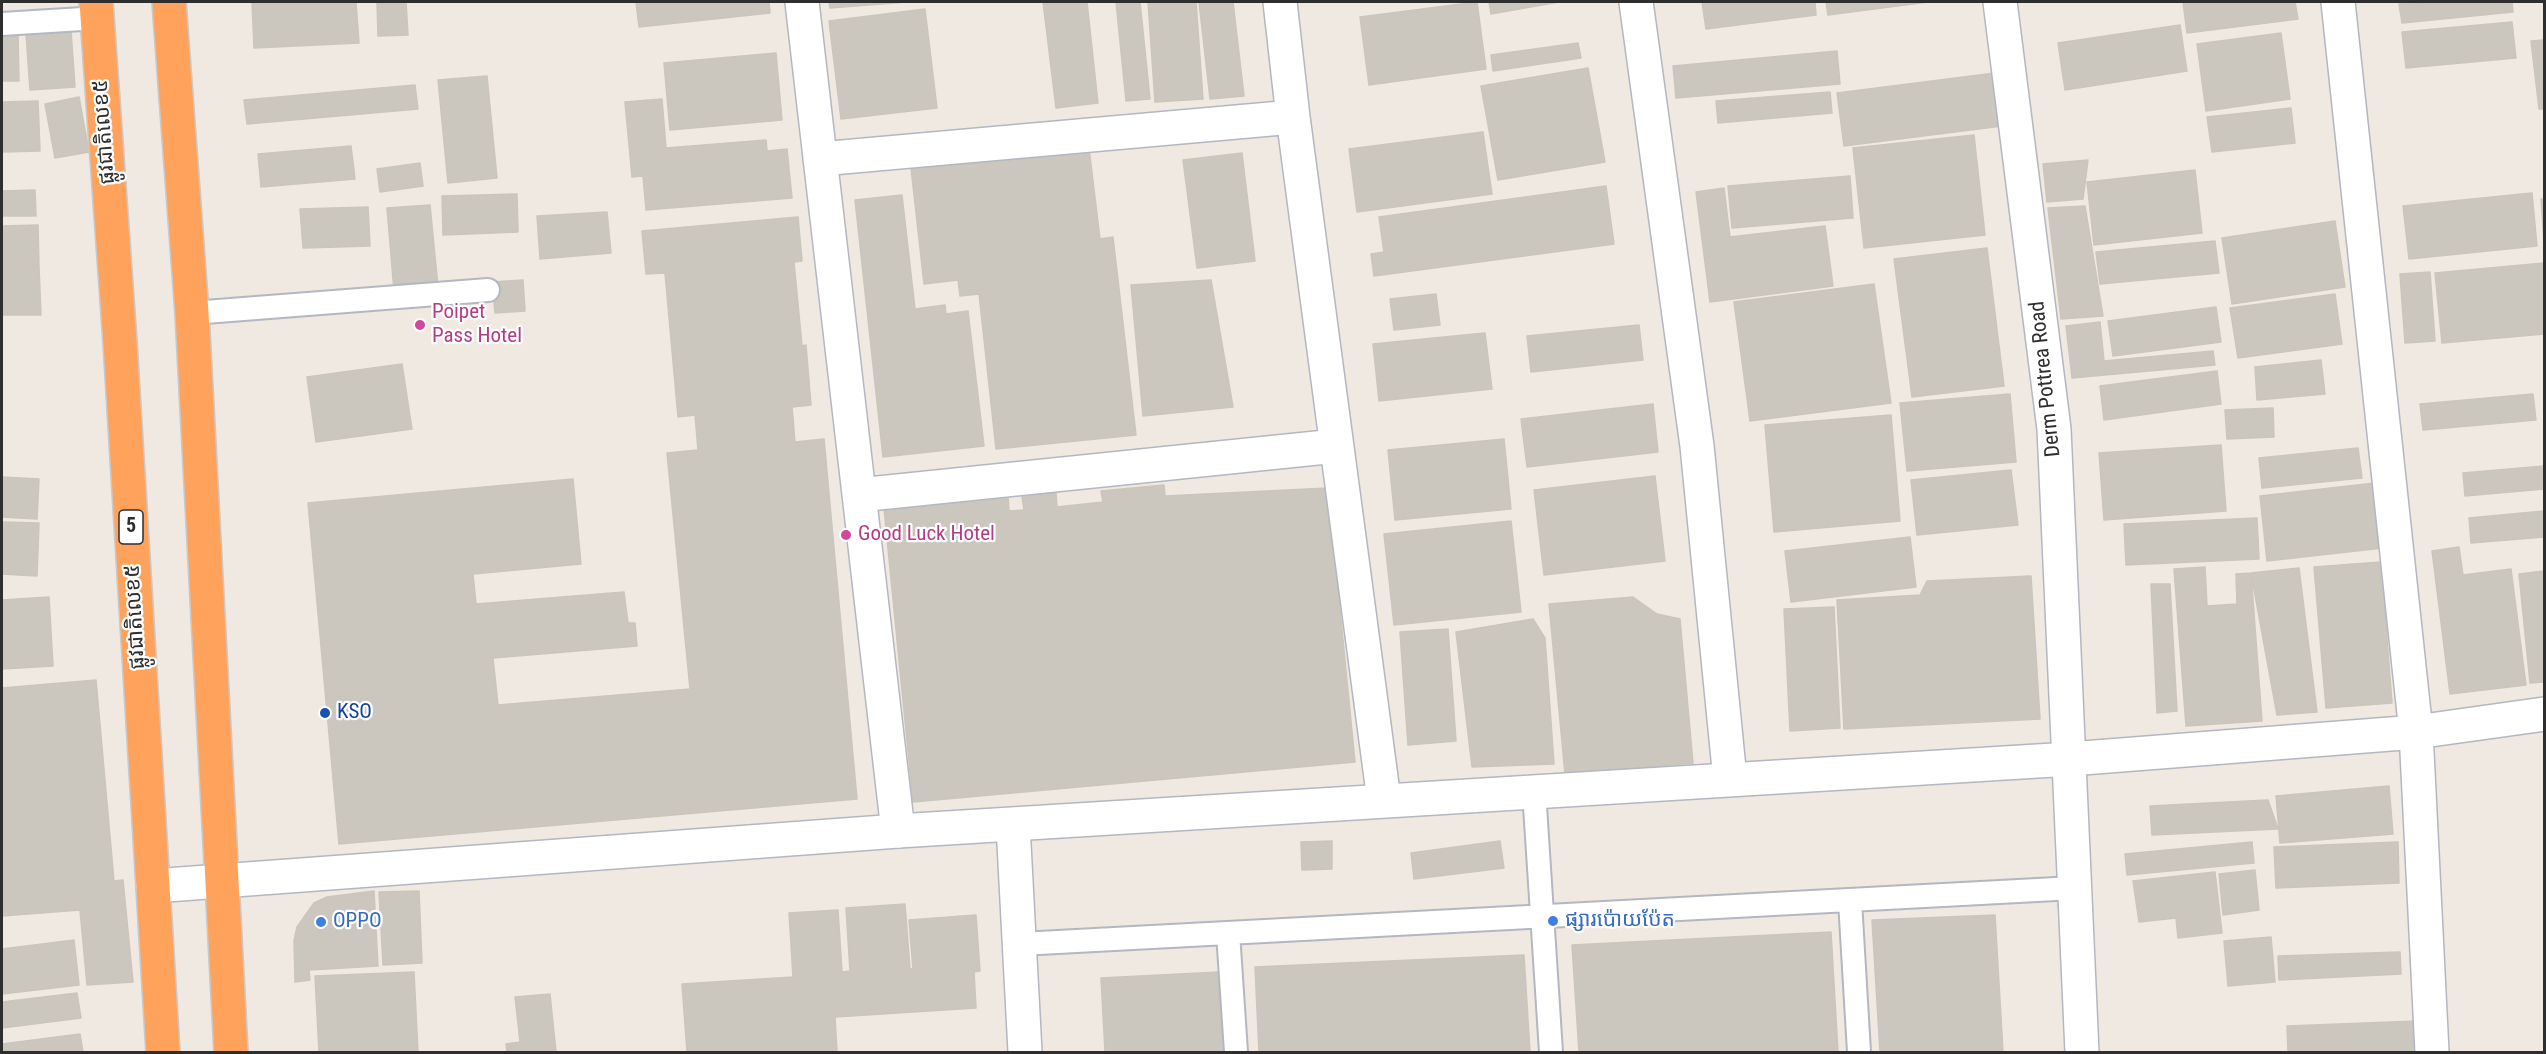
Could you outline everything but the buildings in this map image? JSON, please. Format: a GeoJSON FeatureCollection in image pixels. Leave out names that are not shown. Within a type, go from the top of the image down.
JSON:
{"type":"FeatureCollection","features":[{"type":"Feature","properties":{"kind":"highway"},"geometry":{"type":"LineString","coordinates":[[169,2],[192,313],[231,1053]]}},
{"type":"Feature","properties":{"kind":"highway","name":"ផ្លូវជាតិលេខ៥"},"geometry":{"type":"LineString","coordinates":[[97,10],[163,1053]]}},
{"type":"Feature","properties":{"kind":"street"},"geometry":{"type":"LineString","coordinates":[[802,2],[898,831]]}},
{"type":"Feature","properties":{"kind":"street"},"geometry":{"type":"LineString","coordinates":[[1280,2],[1293,117],[1384,800]]}},
{"type":"Feature","properties":{"kind":"street"},"geometry":{"type":"LineString","coordinates":[[1636,2],[1697,446],[1731,779]]}},
{"type":"Feature","properties":{"kind":"street","name":"Derm Pottrea Road"},"geometry":{"type":"LineString","coordinates":[[2000,2],[2054,429],[2082,1053]]}},
{"type":"Feature","properties":{"kind":"street"},"geometry":{"type":"LineString","coordinates":[[2338,2],[2416,732],[2432,1053]]}},
{"type":"Feature","properties":{"kind":"street"},"geometry":{"type":"LineString","coordinates":[[820,159],[1293,117]]}},
{"type":"Feature","properties":{"kind":"street"},"geometry":{"type":"LineString","coordinates":[[859,495],[1336,446]]}},
{"type":"Feature","properties":{"kind":"street"},"geometry":{"type":"LineString","coordinates":[[153,886],[898,831],[2070,759],[2416,732],[2544,714]]}},
{"type":"Feature","properties":{"kind":"street"},"geometry":{"type":"LineString","coordinates":[[1013,825],[1025,1053]]}},
{"type":"Feature","properties":{"kind":"lane"},"geometry":{"type":"LineString","coordinates":[[2,24],[97,10]]}},
{"type":"Feature","properties":{"kind":"lane"},"geometry":{"type":"LineString","coordinates":[[192,313],[488,290]]}},
{"type":"Feature","properties":{"kind":"lane"},"geometry":{"type":"LineString","coordinates":[[1534,791],[1551,1053]]}},
{"type":"Feature","properties":{"kind":"lane"},"geometry":{"type":"LineString","coordinates":[[1020,944],[2075,888]]}},
{"type":"Feature","properties":{"kind":"lane"},"geometry":{"type":"LineString","coordinates":[[1850,901],[1859,1053]]}},
{"type":"Feature","properties":{"kind":"lane"},"geometry":{"type":"LineString","coordinates":[[1228,933],[1236,1053]]}},
{"type":"Feature","properties":{"kind":"place","name":"Poipet Pass Hotel"},"geometry":{"type":"Point","coordinates":[420,325]}},
{"type":"Feature","properties":{"kind":"place","name":"Good Luck Hotel"},"geometry":{"type":"Point","coordinates":[846,535]}},
{"type":"Feature","properties":{"kind":"place","name":"KSO"},"geometry":{"type":"Point","coordinates":[325,713]}},
{"type":"Feature","properties":{"kind":"place","name":"ផ្សារប៉ោយប៉ែត"},"geometry":{"type":"Point","coordinates":[1553,921]}},
{"type":"Feature","properties":{"kind":"place","name":"OPPO"},"geometry":{"type":"Point","coordinates":[321,922]}}]}
